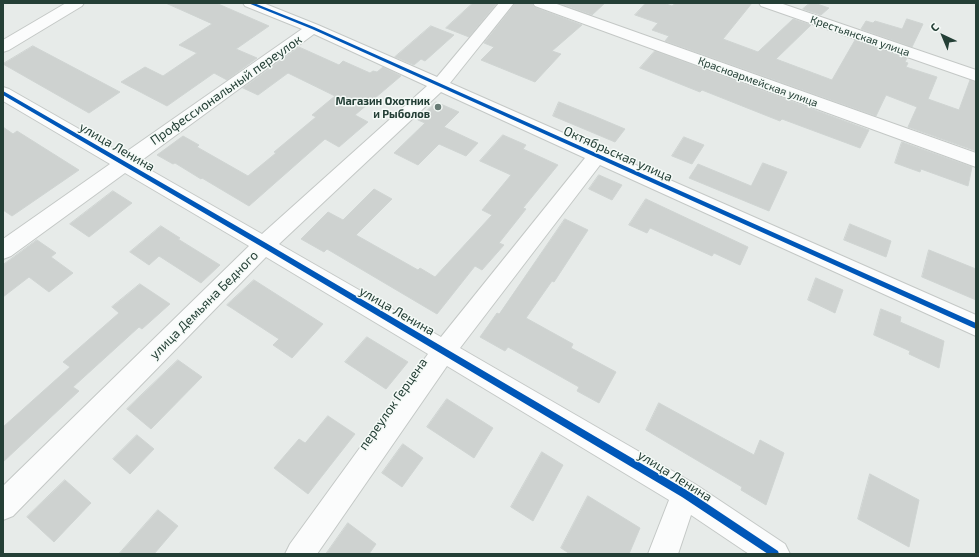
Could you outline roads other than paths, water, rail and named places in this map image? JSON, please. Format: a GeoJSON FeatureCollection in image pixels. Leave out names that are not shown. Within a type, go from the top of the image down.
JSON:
{"type":"FeatureCollection","features":[{"type":"Feature","properties":{"kind":"street"},"geometry":{"type":"LineString","coordinates":[[3,47],[77,3]]}},
{"type":"Feature","properties":{"kind":"street","name":"Октябрьская улица"},"geometry":{"type":"LineString","coordinates":[[250,3],[313,28],[976,326]]}},
{"type":"Feature","properties":{"kind":"street","name":"улица Демьяна Бедного"},"geometry":{"type":"LineString","coordinates":[[3,506],[264,245],[439,85],[507,3]]}},
{"type":"Feature","properties":{"kind":"street","name":"Красноармейская улица"},"geometry":{"type":"LineString","coordinates":[[540,3],[976,160]]}},
{"type":"Feature","properties":{"kind":"street","name":"Крестьянская улица"},"geometry":{"type":"LineString","coordinates":[[766,3],[976,76]]}},
{"type":"Feature","properties":{"kind":"street","name":"Профессиональный переулок"},"geometry":{"type":"LineString","coordinates":[[3,250],[122,163],[313,28]]}},
{"type":"Feature","properties":{"kind":"street","name":"улица Ленина"},"geometry":{"type":"LineString","coordinates":[[3,93],[264,245],[685,494],[775,554]]}},
{"type":"Feature","properties":{"kind":"street","name":"переулок Герцена"},"geometry":{"type":"LineString","coordinates":[[300,554],[444,351],[596,156]]}},
{"type":"Feature","properties":{"kind":"street"},"geometry":{"type":"LineString","coordinates":[[663,554],[685,494]]}},
{"type":"Feature","properties":{"kind":"place","name":"Магазин Охотник и Рыболов"},"geometry":{"type":"Point","coordinates":[438,107]}}]}
